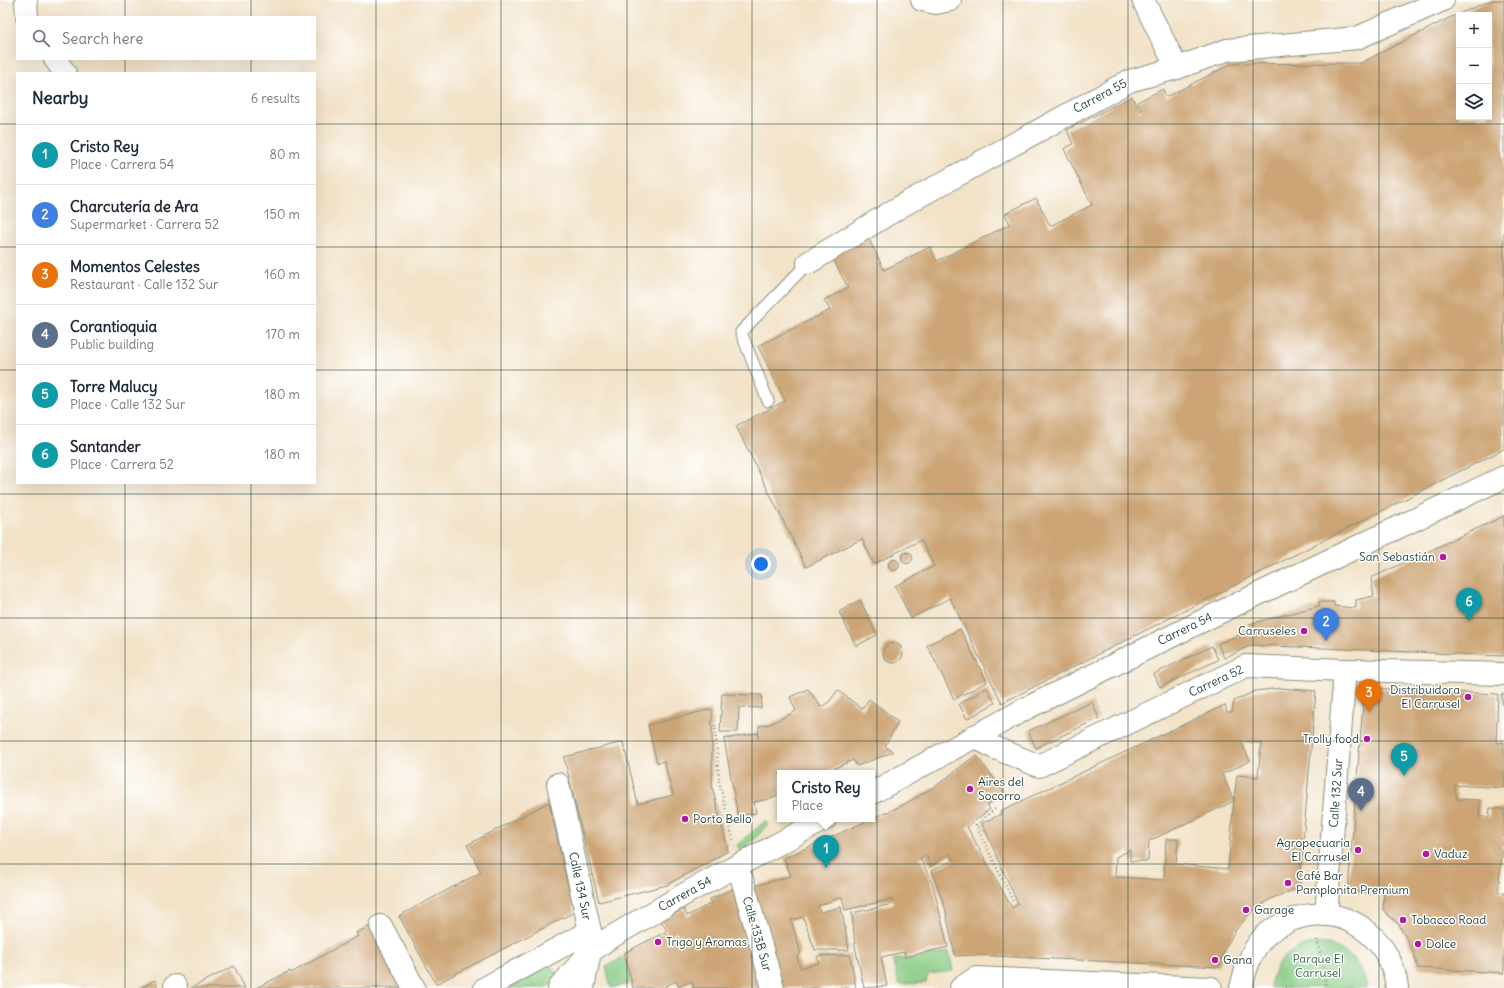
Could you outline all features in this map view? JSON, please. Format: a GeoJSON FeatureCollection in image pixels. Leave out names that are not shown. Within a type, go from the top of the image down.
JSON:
{"type":"FeatureCollection","features":[{"type":"Feature","properties":{"kind":"street"},"geometry":{"type":"LineString","coordinates":[[26,0],[27,16]]}},
{"type":"Feature","properties":{"kind":"street"},"geometry":{"type":"LineString","coordinates":[[922,0],[936,3],[950,0]]}},
{"type":"Feature","properties":{"kind":"street"},"geometry":{"type":"LineString","coordinates":[[1143,0],[1177,68]]}},
{"type":"Feature","properties":{"kind":"street","name":"Carrera 55"},"geometry":{"type":"LineString","coordinates":[[808,263],[903,205],[1129,81],[1177,68],[1227,50],[1357,38],[1444,0]]}},
{"type":"Feature","properties":{"kind":"street"},"geometry":{"type":"LineString","coordinates":[[56,60],[64,72]]}},
{"type":"Feature","properties":{"kind":"street","name":"Carrera 54"},"geometry":{"type":"LineString","coordinates":[[875,791],[974,736],[1208,618],[1504,477]]}},
{"type":"Feature","properties":{"kind":"street","name":"Carrera 52"},"geometry":{"type":"LineString","coordinates":[[974,736],[993,747],[1039,766],[1246,666],[1504,674]]}},
{"type":"Feature","properties":{"kind":"street","name":"Calle 132 Sur"},"geometry":{"type":"LineString","coordinates":[[1326,915],[1345,670]]}},
{"type":"Feature","properties":{"kind":"street","name":"Calle 134 Sur"},"geometry":{"type":"LineString","coordinates":[[558,784],[590,931],[590,952],[583,988]]}},
{"type":"Feature","properties":{"kind":"street","name":"Carrera 54"},"geometry":{"type":"LineString","coordinates":[[559,988],[590,952],[614,935],[690,891],[740,872],[820,822]]}},
{"type":"Feature","properties":{"kind":"street","name":"Calle 133B Sur"},"geometry":{"type":"LineString","coordinates":[[740,872],[773,988]]}},
{"type":"Feature","properties":{"kind":"street"},"geometry":{"type":"LineString","coordinates":[[1241,988],[1246,964],[1259,942],[1278,925],[1302,916],[1326,915],[1347,919],[1364,928],[1380,942],[1390,959],[1396,977],[1397,988]]}},
{"type":"Feature","properties":{"kind":"street"},"geometry":{"type":"LineString","coordinates":[[381,926],[414,988]]}},
{"type":"Feature","properties":{"kind":"street"},"geometry":{"type":"LineString","coordinates":[[486,988],[590,931]]}},
{"type":"Feature","properties":{"kind":"street"},"geometry":{"type":"LineString","coordinates":[[963,986],[976,978],[1211,988]]}},
{"type":"Feature","properties":{"kind":"lane"},"geometry":{"type":"LineString","coordinates":[[768,401],[741,332],[808,263]]}},
{"type":"Feature","properties":{"kind":"path"},"geometry":{"type":"LineString","coordinates":[[715,725],[719,781],[740,872]]}},
{"type":"Feature","properties":{"kind":"path"},"geometry":{"type":"LineString","coordinates":[[995,809],[976,825],[1014,903]]}},
{"type":"Feature","properties":{"kind":"path"},"geometry":{"type":"LineString","coordinates":[[1315,936],[1324,967],[1326,988]]}},
{"type":"Feature","properties":{"kind":"green space"},"geometry":{"type":"Polygon","coordinates":[[[765,821],[768,824],[752,842],[741,851],[737,845],[765,821]]]}},
{"type":"Feature","properties":{"kind":"green space","name":"Parque El Carrusel"},"geometry":{"type":"Polygon","coordinates":[[[1318,943],[1337,948],[1351,956],[1364,978],[1367,988],[1270,988],[1275,969],[1285,956],[1292,951],[1318,943]]]}},
{"type":"Feature","properties":{"kind":"green space"},"geometry":{"type":"Polygon","coordinates":[[[949,952],[953,971],[928,974],[926,983],[899,984],[893,959],[914,959],[949,952]]]}},
{"type":"Feature","properties":{"kind":"green space"},"geometry":{"type":"Polygon","coordinates":[[[625,957],[632,983],[611,988],[606,966],[625,957]]]}},
{"type":"Feature","properties":{"kind":"green space"},"geometry":{"type":"Polygon","coordinates":[[[552,965],[559,980],[544,988],[509,988],[552,965]]]}},
{"type":"Feature","properties":{"kind":"building"},"geometry":{"type":"Polygon","coordinates":[[[1492,0],[1504,0],[1504,449],[1002,703],[950,598],[911,618],[895,586],[934,566],[921,540],[874,564],[862,539],[806,567],[736,426],[785,401],[758,346],[830,310],[824,300],[848,288],[831,255],[868,237],[884,270],[930,247],[937,261],[1010,224],[1005,214],[1036,198],[1050,226],[1092,205],[1064,149],[1073,144],[1067,130],[1132,96],[1139,112],[1141,110],[1137,102],[1163,89],[1166,97],[1231,64],[1361,63],[1456,15],[1456,120],[1492,120],[1492,12],[1463,12],[1492,0]]]}},
{"type":"Feature","properties":{"kind":"building"},"geometry":{"type":"Polygon","coordinates":[[[1504,516],[1504,656],[1252,645],[1224,658],[1218,644],[1252,629],[1249,624],[1319,606],[1319,602],[1334,602],[1334,606],[1356,608],[1356,600],[1374,596],[1371,578],[1504,516]]]}},
{"type":"Feature","properties":{"kind":"building"},"geometry":{"type":"Polygon","coordinates":[[[905,553],[909,553],[911,554],[911,562],[905,563],[902,560],[902,556],[905,553]]]}},
{"type":"Feature","properties":{"kind":"building"},"geometry":{"type":"Polygon","coordinates":[[[892,560],[896,560],[898,561],[898,569],[892,570],[889,567],[889,563],[892,560]]]}},
{"type":"Feature","properties":{"kind":"building"},"geometry":{"type":"Polygon","coordinates":[[[860,600],[877,635],[856,646],[839,612],[860,600]]]}},
{"type":"Feature","properties":{"kind":"building"},"geometry":{"type":"Polygon","coordinates":[[[960,629],[987,682],[954,699],[927,645],[960,629]]]}},
{"type":"Feature","properties":{"kind":"building"},"geometry":{"type":"Polygon","coordinates":[[[893,643],[900,646],[903,653],[900,660],[893,663],[886,660],[883,653],[886,646],[893,643]]]}},
{"type":"Feature","properties":{"kind":"building"},"geometry":{"type":"Polygon","coordinates":[[[1212,646],[1218,660],[1160,687],[1154,674],[1212,646]]]}},
{"type":"Feature","properties":{"kind":"building"},"geometry":{"type":"Polygon","coordinates":[[[987,688],[995,703],[967,719],[959,704],[987,688]]]}},
{"type":"Feature","properties":{"kind":"building"},"geometry":{"type":"Polygon","coordinates":[[[1281,688],[1316,691],[1299,888],[1272,898],[1251,912],[1235,931],[1225,948],[1219,967],[975,955],[955,956],[945,908],[932,870],[954,860],[950,854],[931,866],[926,855],[920,858],[933,885],[948,947],[905,957],[904,952],[881,957],[887,986],[864,988],[855,946],[852,913],[893,904],[892,899],[845,910],[842,897],[818,906],[820,912],[841,907],[849,950],[815,950],[803,917],[791,920],[801,954],[797,956],[800,968],[819,963],[817,956],[850,955],[856,988],[779,988],[750,887],[791,876],[784,858],[865,822],[875,822],[875,817],[903,805],[936,786],[976,755],[1004,792],[987,805],[990,809],[967,827],[1012,908],[1018,904],[982,823],[1001,814],[1000,811],[1225,705],[1227,712],[1232,712],[1234,701],[1255,691],[1281,688]],[[1241,741],[1250,761],[1222,774],[1234,801],[1237,775],[1258,777],[1261,743],[1241,741]],[[1234,801],[1149,841],[1148,861],[1130,861],[1130,850],[1116,857],[1115,877],[1164,880],[1166,839],[1178,839],[1176,864],[1228,869],[1234,801]]]}},
{"type":"Feature","properties":{"kind":"building"},"geometry":{"type":"Polygon","coordinates":[[[1369,688],[1498,694],[1496,743],[1504,742],[1504,788],[1454,785],[1457,799],[1480,800],[1479,817],[1489,817],[1490,808],[1504,809],[1504,834],[1498,892],[1504,893],[1504,973],[1418,968],[1413,951],[1399,925],[1383,910],[1384,894],[1348,891],[1364,691],[1369,688]]]}},
{"type":"Feature","properties":{"kind":"building"},"geometry":{"type":"Polygon","coordinates":[[[808,689],[821,707],[829,702],[838,690],[862,709],[869,699],[898,722],[885,746],[893,752],[857,766],[853,760],[831,770],[777,770],[777,795],[769,799],[754,802],[756,813],[738,816],[724,739],[758,733],[758,738],[759,726],[770,724],[796,711],[790,697],[808,689]]]}},
{"type":"Feature","properties":{"kind":"building"},"geometry":{"type":"Polygon","coordinates":[[[722,694],[762,695],[761,708],[739,707],[738,732],[720,732],[722,694]]]}},
{"type":"Feature","properties":{"kind":"building"},"geometry":{"type":"Polygon","coordinates":[[[1501,694],[1504,694],[1504,707],[1503,707],[1501,694]]]}},
{"type":"Feature","properties":{"kind":"building"},"geometry":{"type":"Polygon","coordinates":[[[1092,702],[1099,718],[1036,748],[1028,731],[1092,702]]]}},
{"type":"Feature","properties":{"kind":"building"},"geometry":{"type":"Polygon","coordinates":[[[712,709],[712,786],[728,851],[667,885],[599,902],[564,757],[623,742],[638,804],[673,795],[664,761],[657,763],[648,725],[712,709]]]}},
{"type":"Feature","properties":{"kind":"building"},"geometry":{"type":"Polygon","coordinates":[[[549,802],[574,912],[436,984],[399,916],[481,872],[467,845],[549,802]]]}},
{"type":"Feature","properties":{"kind":"building"},"geometry":{"type":"Polygon","coordinates":[[[740,886],[768,988],[692,988],[694,987],[691,981],[679,987],[676,981],[665,986],[667,988],[633,988],[624,953],[667,931],[661,921],[684,909],[687,916],[712,903],[710,899],[740,886]]]}},
{"type":"Feature","properties":{"kind":"building"},"geometry":{"type":"Polygon","coordinates":[[[372,925],[403,988],[256,988],[290,971],[291,973],[358,936],[356,933],[372,925]]]}},
{"type":"Feature","properties":{"kind":"building"},"geometry":{"type":"Polygon","coordinates":[[[234,966],[245,988],[191,988],[234,966]]]}},
{"type":"Feature","properties":{"kind":"building"},"geometry":{"type":"Polygon","coordinates":[[[155,980],[158,988],[140,988],[155,980]]]}},
{"type":"Feature","properties":{"kind":"place","name":"San Sebastián"},"geometry":{"type":"Point","coordinates":[1443,557]}},
{"type":"Feature","properties":{"kind":"place","name":"Santander"},"geometry":{"type":"Point","coordinates":[1469,621]}},
{"type":"Feature","properties":{"kind":"place","name":"Carruseles"},"geometry":{"type":"Point","coordinates":[1304,631]}},
{"type":"Feature","properties":{"kind":"place","name":"Charcutería de Ara"},"geometry":{"type":"Point","coordinates":[1326,641]}},
{"type":"Feature","properties":{"kind":"place","name":"Distribuidora El Carrusel"},"geometry":{"type":"Point","coordinates":[1468,697]}},
{"type":"Feature","properties":{"kind":"place","name":"Momentos Celestes"},"geometry":{"type":"Point","coordinates":[1369,712]}},
{"type":"Feature","properties":{"kind":"place","name":"Trolly food"},"geometry":{"type":"Point","coordinates":[1367,739]}},
{"type":"Feature","properties":{"kind":"place","name":"Torre Malucy"},"geometry":{"type":"Point","coordinates":[1404,776]}},
{"type":"Feature","properties":{"kind":"place","name":"Aires del Socorro"},"geometry":{"type":"Point","coordinates":[970,789]}},
{"type":"Feature","properties":{"kind":"place","name":"Corantioquia"},"geometry":{"type":"Point","coordinates":[1361,811]}},
{"type":"Feature","properties":{"kind":"place","name":"Porto Bello"},"geometry":{"type":"Point","coordinates":[685,819]}},
{"type":"Feature","properties":{"kind":"place","name":"Agropecuaría El Carrusel"},"geometry":{"type":"Point","coordinates":[1358,850]}},
{"type":"Feature","properties":{"kind":"place","name":"Vaduz"},"geometry":{"type":"Point","coordinates":[1426,854]}},
{"type":"Feature","properties":{"kind":"place","name":"Cristo Rey"},"geometry":{"type":"Point","coordinates":[826,868]}},
{"type":"Feature","properties":{"kind":"place","name":"Café Bar Pamplonita Premium"},"geometry":{"type":"Point","coordinates":[1288,883]}},
{"type":"Feature","properties":{"kind":"place","name":"Garage"},"geometry":{"type":"Point","coordinates":[1246,910]}},
{"type":"Feature","properties":{"kind":"place","name":"Tobacco Road"},"geometry":{"type":"Point","coordinates":[1403,920]}},
{"type":"Feature","properties":{"kind":"place","name":"Trigo y Aromas"},"geometry":{"type":"Point","coordinates":[658,942]}},
{"type":"Feature","properties":{"kind":"place","name":"Dolce"},"geometry":{"type":"Point","coordinates":[1418,944]}},
{"type":"Feature","properties":{"kind":"place","name":"Gana"},"geometry":{"type":"Point","coordinates":[1215,960]}}]}
